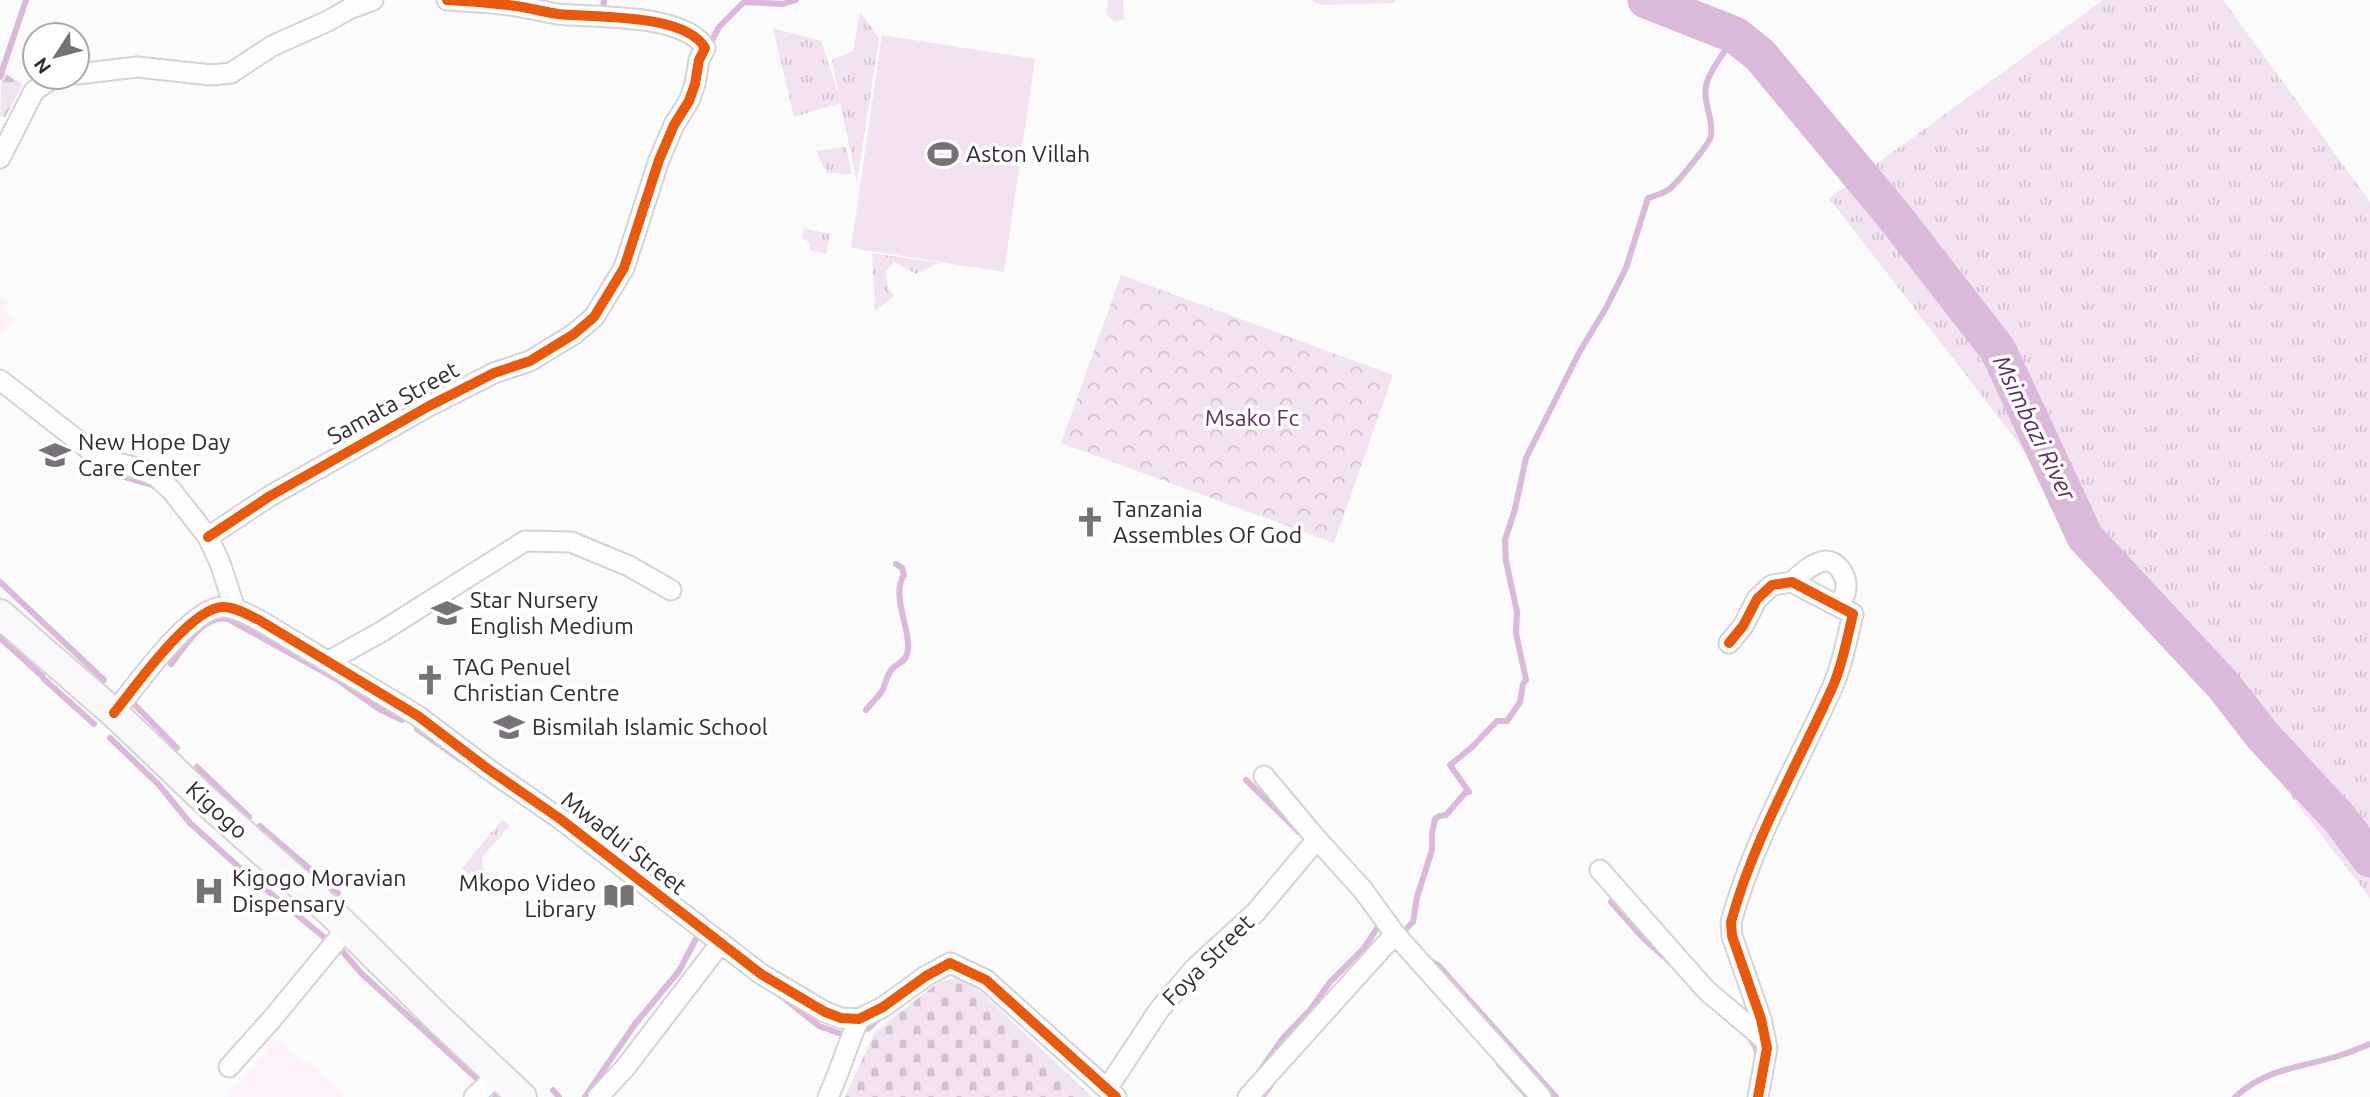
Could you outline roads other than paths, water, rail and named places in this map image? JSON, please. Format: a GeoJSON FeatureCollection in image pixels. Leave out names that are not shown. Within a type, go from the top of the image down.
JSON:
{"type":"FeatureCollection","features":[{"type":"Feature","properties":{"kind":"main road","name":"Kigogo"},"geometry":{"type":"LineString","coordinates":[[0,614],[114,713],[205,800],[347,928],[522,1097]]}},
{"type":"Feature","properties":{"kind":"street"},"geometry":{"type":"LineString","coordinates":[[91,72],[136,67],[211,75],[231,73],[272,46],[373,0]]}},
{"type":"Feature","properties":{"kind":"street","name":"Samata Street"},"geometry":{"type":"LineString","coordinates":[[208,537],[270,496],[429,406],[494,373],[530,361],[574,334],[599,311],[624,268],[659,160],[674,125],[684,111],[705,48],[684,30],[648,21],[559,14],[488,3],[447,0]]}},
{"type":"Feature","properties":{"kind":"street"},"geometry":{"type":"LineString","coordinates":[[0,158],[34,91]]}},
{"type":"Feature","properties":{"kind":"street"},"geometry":{"type":"LineString","coordinates":[[0,380],[94,453],[156,476],[172,491],[208,537],[220,563],[235,609],[222,607],[196,618],[161,655],[114,713]]}},
{"type":"Feature","properties":{"kind":"street"},"geometry":{"type":"LineString","coordinates":[[329,661],[381,632],[524,541],[570,542],[629,566],[671,590]]}},
{"type":"Feature","properties":{"kind":"street"},"geometry":{"type":"LineString","coordinates":[[1792,582],[1817,564],[1826,561],[1834,563],[1843,572],[1847,585],[1838,606]]}},
{"type":"Feature","properties":{"kind":"street"},"geometry":{"type":"LineString","coordinates":[[1729,643],[1743,626],[1764,591],[1772,585],[1792,582],[1853,614],[1833,686],[1767,823],[1731,922],[1732,936],[1761,1019],[1767,1048],[1758,1097]]}},
{"type":"Feature","properties":{"kind":"street","name":"Mwadui Street"},"geometry":{"type":"LineString","coordinates":[[235,609],[259,620],[418,716],[559,818],[761,974],[825,1012],[841,1018],[859,1019]]}},
{"type":"Feature","properties":{"kind":"street"},"geometry":{"type":"LineString","coordinates":[[1264,776],[1363,890],[1395,934],[1541,1097]]}},
{"type":"Feature","properties":{"kind":"street","name":"Foya Street"},"geometry":{"type":"LineString","coordinates":[[1112,1093],[1159,1010],[1195,968],[1256,912],[1313,844],[1315,837]]}},
{"type":"Feature","properties":{"kind":"street"},"geometry":{"type":"LineString","coordinates":[[1600,870],[1706,990],[1764,1039]]}},
{"type":"Feature","properties":{"kind":"street"},"geometry":{"type":"LineString","coordinates":[[229,1067],[347,928]]}},
{"type":"Feature","properties":{"kind":"street"},"geometry":{"type":"LineString","coordinates":[[1248,1097],[1395,934]]}},
{"type":"Feature","properties":{"kind":"street"},"geometry":{"type":"LineString","coordinates":[[598,1097],[625,1068],[720,944]]}},
{"type":"Feature","properties":{"kind":"street"},"geometry":{"type":"LineString","coordinates":[[828,1097],[840,1073],[849,1040],[859,1019],[883,1007],[926,976],[950,963],[986,980],[1112,1093]]}},
{"type":"Feature","properties":{"kind":"street"},"geometry":{"type":"LineString","coordinates":[[474,1097],[499,1074]]}},
{"type":"Feature","properties":{"kind":"waterway"},"geometry":{"type":"LineString","coordinates":[[0,77],[26,0]]}},
{"type":"Feature","properties":{"kind":"waterway"},"geometry":{"type":"LineString","coordinates":[[599,11],[603,8],[604,0]]}},
{"type":"Feature","properties":{"kind":"waterway"},"geometry":{"type":"LineString","coordinates":[[709,46],[719,27],[744,2],[783,4],[796,0]]}},
{"type":"Feature","properties":{"kind":"waterway","name":"Msimbazi River"},"geometry":{"type":"LineString","coordinates":[[1646,0],[1735,35],[1760,55],[1894,216],[1998,350],[2085,537],[2224,686],[2262,735],[2340,819],[2370,859]]}},
{"type":"Feature","properties":{"kind":"waterway"},"geometry":{"type":"LineString","coordinates":[[1405,930],[1413,922],[1417,897],[1432,850],[1435,819],[1446,815],[1465,793],[1469,792],[1450,765],[1497,721],[1507,721],[1520,702],[1526,680],[1516,633],[1517,612],[1506,561],[1505,540],[1526,458],[1626,268],[1648,198],[1672,187],[1711,136],[1707,82],[1735,35]]}},
{"type":"Feature","properties":{"kind":"waterway"},"geometry":{"type":"LineString","coordinates":[[102,465],[111,473],[153,485],[158,489]]}},
{"type":"Feature","properties":{"kind":"waterway"},"geometry":{"type":"LineString","coordinates":[[866,710],[882,692],[890,671],[905,659],[907,654],[907,636],[899,593],[904,575],[902,568],[896,564]]}},
{"type":"Feature","properties":{"kind":"waterway"},"geometry":{"type":"LineString","coordinates":[[0,582],[104,680]]}},
{"type":"Feature","properties":{"kind":"waterway"},"geometry":{"type":"LineString","coordinates":[[171,664],[195,633],[211,622],[228,619],[338,680],[379,709],[402,720]]}},
{"type":"Feature","properties":{"kind":"waterway"},"geometry":{"type":"LineString","coordinates":[[0,638],[42,676]]}},
{"type":"Feature","properties":{"kind":"waterway"},"geometry":{"type":"LineString","coordinates":[[44,679],[94,724]]}},
{"type":"Feature","properties":{"kind":"waterway"},"geometry":{"type":"LineString","coordinates":[[134,704],[177,748]]}},
{"type":"Feature","properties":{"kind":"waterway"},"geometry":{"type":"LineString","coordinates":[[417,729],[461,760]]}},
{"type":"Feature","properties":{"kind":"waterway"},"geometry":{"type":"LineString","coordinates":[[110,738],[159,785],[190,823],[325,938]]}},
{"type":"Feature","properties":{"kind":"waterway"},"geometry":{"type":"LineString","coordinates":[[197,767],[249,817]]}},
{"type":"Feature","properties":{"kind":"waterway"},"geometry":{"type":"LineString","coordinates":[[1246,780],[1299,832]]}},
{"type":"Feature","properties":{"kind":"waterway"},"geometry":{"type":"LineString","coordinates":[[260,826],[338,893]]}},
{"type":"Feature","properties":{"kind":"waterway"},"geometry":{"type":"LineString","coordinates":[[1611,902],[1643,938],[1671,963]]}},
{"type":"Feature","properties":{"kind":"waterway"},"geometry":{"type":"LineString","coordinates":[[1259,1072],[1283,1038],[1310,1010],[1330,982],[1364,948],[1382,921]]}},
{"type":"Feature","properties":{"kind":"waterway"},"geometry":{"type":"LineString","coordinates":[[585,1097],[635,1024],[679,971],[698,935]]}},
{"type":"Feature","properties":{"kind":"waterway"},"geometry":{"type":"LineString","coordinates":[[343,952],[361,973],[497,1097]]}},
{"type":"Feature","properties":{"kind":"waterway"},"geometry":{"type":"LineString","coordinates":[[1429,960],[1438,965],[1556,1097]]}},
{"type":"Feature","properties":{"kind":"waterway"},"geometry":{"type":"LineString","coordinates":[[781,996],[819,1026],[844,1035]]}},
{"type":"Feature","properties":{"kind":"waterway"},"geometry":{"type":"LineString","coordinates":[[868,1029],[882,1015]]}},
{"type":"Feature","properties":{"kind":"waterway"},"geometry":{"type":"LineString","coordinates":[[1749,1037],[1759,1059]]}},
{"type":"Feature","properties":{"kind":"waterway"},"geometry":{"type":"LineString","coordinates":[[2235,1097],[2247,1087],[2272,1074],[2342,1055],[2370,1044]]}},
{"type":"Feature","properties":{"kind":"waterway"},"geometry":{"type":"LineString","coordinates":[[1499,1064],[1528,1097]]}},
{"type":"Feature","properties":{"kind":"waterway"},"geometry":{"type":"LineString","coordinates":[[1262,1097],[1271,1085]]}},
{"type":"Feature","properties":{"kind":"waterway"},"geometry":{"type":"LineString","coordinates":[[553,1090],[559,1097]]}},
{"type":"Feature","properties":{"kind":"place","name":"Aston Villah"},"geometry":{"type":"Point","coordinates":[943,154]}},
{"type":"Feature","properties":{"kind":"place","name":"New Hope Day Care Center"},"geometry":{"type":"Point","coordinates":[55,455]}},
{"type":"Feature","properties":{"kind":"place","name":"Tanzania Assembles Of God"},"geometry":{"type":"Point","coordinates":[1090,522]}},
{"type":"Feature","properties":{"kind":"place","name":"Star Nursery English Medium"},"geometry":{"type":"Point","coordinates":[447,613]}},
{"type":"Feature","properties":{"kind":"place","name":"TAG Penuel Christian Centre"},"geometry":{"type":"Point","coordinates":[430,680]}},
{"type":"Feature","properties":{"kind":"place","name":"Bismilah Islamic School"},"geometry":{"type":"Point","coordinates":[509,727]}},
{"type":"Feature","properties":{"kind":"place","name":"Kigogo Moravian Dispensary"},"geometry":{"type":"Point","coordinates":[209,891]}},
{"type":"Feature","properties":{"kind":"place","name":"Mkopo Video Library"},"geometry":{"type":"Point","coordinates":[619,896]}},
{"type":"Feature","properties":{"kind":"park label","name":"Msako Fc"},"geometry":{"type":"Point","coordinates":[1252,418]}}]}
